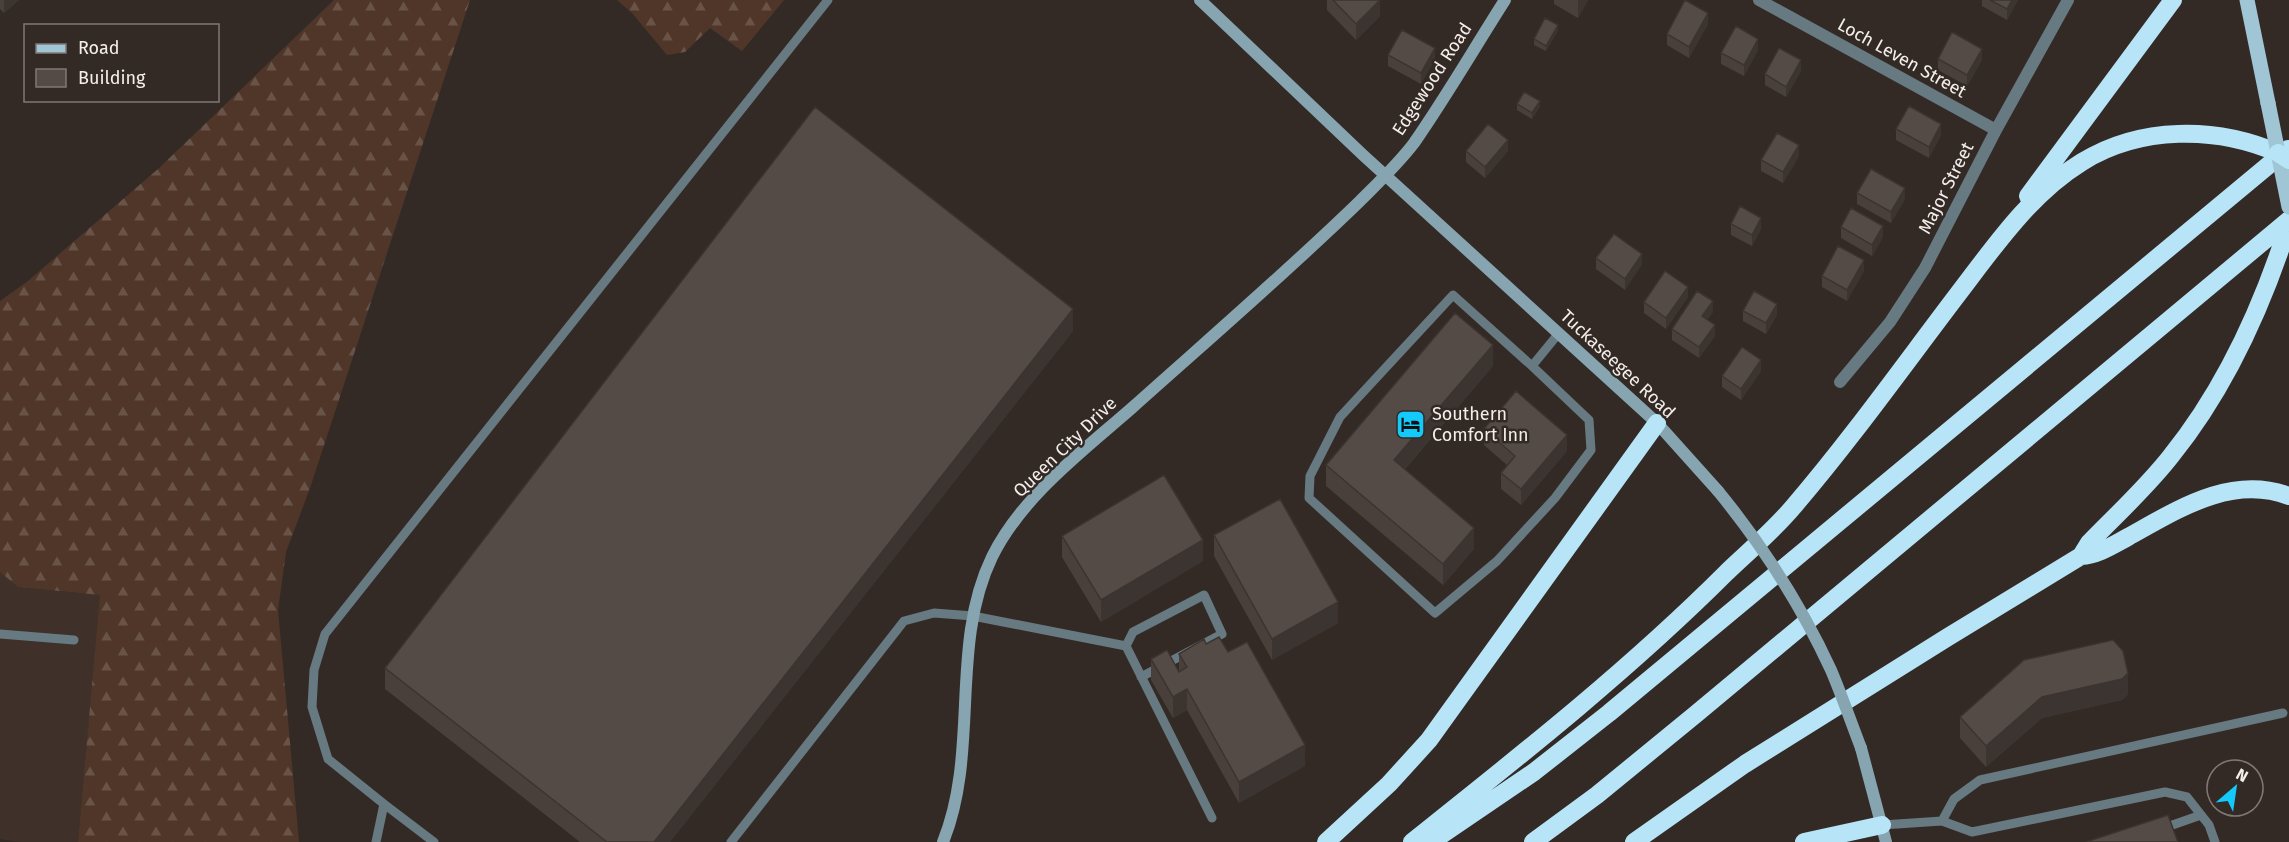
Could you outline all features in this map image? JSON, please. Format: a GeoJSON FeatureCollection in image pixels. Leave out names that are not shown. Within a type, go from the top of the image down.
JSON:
{"type":"FeatureCollection","features":[{"type":"Feature","properties":{"kind":"highway"},"geometry":{"type":"LineString","coordinates":[[2011,225],[2021,205],[2173,0]]}},
{"type":"Feature","properties":{"kind":"highway"},"geometry":{"type":"LineString","coordinates":[[2268,103],[2286,152]]}},
{"type":"Feature","properties":{"kind":"highway"},"geometry":{"type":"LineString","coordinates":[[1412,842],[1559,725],[1686,614],[1792,508],[2011,225],[2064,175],[2078,164],[2111,147],[2139,138],[2165,134],[2227,137],[2286,152]]}},
{"type":"Feature","properties":{"kind":"highway"},"geometry":{"type":"LineString","coordinates":[[1431,842],[1534,772],[1609,713],[2286,152]]}},
{"type":"Feature","properties":{"kind":"highway"},"geometry":{"type":"LineString","coordinates":[[1634,842],[1745,764],[2081,556],[2096,536],[2159,471],[2184,439],[2223,378],[2257,308],[2289,222]]}},
{"type":"Feature","properties":{"kind":"highway"},"geometry":{"type":"LineString","coordinates":[[1533,842],[1597,795],[2289,222]]}},
{"type":"Feature","properties":{"kind":"highway"},"geometry":{"type":"LineString","coordinates":[[1326,842],[1389,784],[1429,740],[1657,423]]}},
{"type":"Feature","properties":{"kind":"highway"},"geometry":{"type":"LineString","coordinates":[[2081,556],[2096,554],[2178,510],[2220,492],[2250,489],[2289,496]]}},
{"type":"Feature","properties":{"kind":"highway"},"geometry":{"type":"LineString","coordinates":[[1804,842],[1884,833]]}},
{"type":"Feature","properties":{"kind":"main road"},"geometry":{"type":"LineString","coordinates":[[2247,0],[2268,103]]}},
{"type":"Feature","properties":{"kind":"main road"},"geometry":{"type":"LineString","coordinates":[[2286,152],[2289,207]]}},
{"type":"Feature","properties":{"kind":"street","name":"Tuckaseegee Road"},"geometry":{"type":"LineString","coordinates":[[1200,0],[1385,175],[1657,423],[1718,491],[1763,549],[1796,602],[1831,671],[1861,748],[1884,833]]}},
{"type":"Feature","properties":{"kind":"street","name":"Edgewood Road"},"geometry":{"type":"LineString","coordinates":[[1385,175],[1413,144],[1506,0]]}},
{"type":"Feature","properties":{"kind":"street","name":"Loch Leven Street"},"geometry":{"type":"LineString","coordinates":[[1760,0],[1996,130]]}},
{"type":"Feature","properties":{"kind":"street","name":"Major Street"},"geometry":{"type":"LineString","coordinates":[[1840,382],[1890,322],[1925,268],[1996,130],[2068,0]]}},
{"type":"Feature","properties":{"kind":"street","name":"Queen City Drive"},"geometry":{"type":"LineString","coordinates":[[943,842],[955,796],[961,757],[968,652],[973,616],[981,583],[993,555],[1023,511],[1054,477],[1257,296],[1385,175]]}},
{"type":"Feature","properties":{"kind":"lane"},"geometry":{"type":"LineString","coordinates":[[434,842],[328,759],[312,707],[314,670],[325,634],[828,0]]}},
{"type":"Feature","properties":{"kind":"lane"},"geometry":{"type":"LineString","coordinates":[[1453,296],[1532,366],[1589,420],[1591,450],[1555,498],[1497,561],[1435,613],[1309,498],[1310,476],[1340,417],[1453,296]]}},
{"type":"Feature","properties":{"kind":"lane"},"geometry":{"type":"LineString","coordinates":[[1532,366],[1559,333]]}},
{"type":"Feature","properties":{"kind":"lane"},"geometry":{"type":"LineString","coordinates":[[1126,646],[1133,632],[1204,595],[1222,634],[1141,677]]}},
{"type":"Feature","properties":{"kind":"lane"},"geometry":{"type":"LineString","coordinates":[[731,842],[904,621],[934,613],[973,616],[1126,646]]}},
{"type":"Feature","properties":{"kind":"lane"},"geometry":{"type":"LineString","coordinates":[[0,634],[74,640]]}},
{"type":"Feature","properties":{"kind":"lane"},"geometry":{"type":"LineString","coordinates":[[1126,646],[1212,818]]}},
{"type":"Feature","properties":{"kind":"lane"},"geometry":{"type":"LineString","coordinates":[[1941,821],[1954,799],[1980,780],[2283,713]]}},
{"type":"Feature","properties":{"kind":"lane"},"geometry":{"type":"LineString","coordinates":[[1884,833],[1941,821],[1972,832],[2165,792],[2187,797],[2209,825],[2215,842]]}},
{"type":"Feature","properties":{"kind":"lane"},"geometry":{"type":"LineString","coordinates":[[376,842],[384,804]]}},
{"type":"Feature","properties":{"kind":"lane"},"geometry":{"type":"LineString","coordinates":[[2148,834],[2201,815]]}},
{"type":"Feature","properties":{"kind":"shaded area"},"geometry":{"type":"Polygon","coordinates":[[[0,572],[18,587],[101,595],[78,842],[21,842],[0,839],[0,572]]]}},
{"type":"Feature","properties":{"kind":"green space"},"geometry":{"type":"Polygon","coordinates":[[[334,0],[470,0],[310,488],[286,552],[278,610],[299,842],[78,842],[100,595],[18,587],[0,572],[0,301],[28,281],[158,169],[334,0]]]}},
{"type":"Feature","properties":{"kind":"green space"},"geometry":{"type":"Polygon","coordinates":[[[617,0],[784,0],[742,51],[710,28],[685,52],[667,55],[632,13],[617,0]]]}},
{"type":"Feature","properties":{"kind":"building"},"geometry":{"type":"Polygon","coordinates":[[[1333,0],[1380,0],[1356,24],[1333,0]]]}},
{"type":"Feature","properties":{"kind":"building"},"geometry":{"type":"Polygon","coordinates":[[[1685,0],[1708,13],[1689,47],[1667,34],[1685,0]]]}},
{"type":"Feature","properties":{"kind":"building"},"geometry":{"type":"Polygon","coordinates":[[[1990,0],[2012,0],[2007,9],[1990,0]]]}},
{"type":"Feature","properties":{"kind":"building"},"geometry":{"type":"Polygon","coordinates":[[[1545,18],[1558,25],[1546,46],[1534,39],[1545,18]]]}},
{"type":"Feature","properties":{"kind":"building"},"geometry":{"type":"Polygon","coordinates":[[[1736,26],[1758,39],[1744,65],[1721,53],[1736,26]]]}},
{"type":"Feature","properties":{"kind":"building"},"geometry":{"type":"Polygon","coordinates":[[[1402,30],[1435,48],[1421,73],[1388,55],[1402,30]]]}},
{"type":"Feature","properties":{"kind":"building"},"geometry":{"type":"Polygon","coordinates":[[[1952,32],[1982,49],[1967,75],[1938,59],[1952,32]]]}},
{"type":"Feature","properties":{"kind":"building"},"geometry":{"type":"Polygon","coordinates":[[[1779,48],[1801,60],[1786,87],[1765,74],[1779,48]]]}},
{"type":"Feature","properties":{"kind":"building"},"geometry":{"type":"Polygon","coordinates":[[[1524,92],[1540,101],[1532,113],[1517,104],[1524,92]]]}},
{"type":"Feature","properties":{"kind":"building"},"geometry":{"type":"Polygon","coordinates":[[[1909,106],[1941,124],[1929,147],[1896,129],[1909,106]]]}},
{"type":"Feature","properties":{"kind":"building"},"geometry":{"type":"Polygon","coordinates":[[[815,107],[1073,309],[654,842],[607,842],[385,668],[815,107]]]}},
{"type":"Feature","properties":{"kind":"building"},"geometry":{"type":"Polygon","coordinates":[[[1488,124],[1508,140],[1485,167],[1466,151],[1488,124]]]}},
{"type":"Feature","properties":{"kind":"building"},"geometry":{"type":"Polygon","coordinates":[[[1777,133],[1799,145],[1783,172],[1761,160],[1777,133]]]}},
{"type":"Feature","properties":{"kind":"building"},"geometry":{"type":"Polygon","coordinates":[[[1871,169],[1905,188],[1891,212],[1857,193],[1871,169]]]}},
{"type":"Feature","properties":{"kind":"building"},"geometry":{"type":"Polygon","coordinates":[[[1740,206],[1761,218],[1752,235],[1731,224],[1740,206]]]}},
{"type":"Feature","properties":{"kind":"building"},"geometry":{"type":"Polygon","coordinates":[[[1851,208],[1883,226],[1872,245],[1841,227],[1851,208]]]}},
{"type":"Feature","properties":{"kind":"building"},"geometry":{"type":"Polygon","coordinates":[[[1614,234],[1642,254],[1625,279],[1596,258],[1614,234]]]}},
{"type":"Feature","properties":{"kind":"building"},"geometry":{"type":"Polygon","coordinates":[[[1838,246],[1864,260],[1847,290],[1822,276],[1838,246]]]}},
{"type":"Feature","properties":{"kind":"building"},"geometry":{"type":"Polygon","coordinates":[[[1665,271],[1688,287],[1666,318],[1644,302],[1665,271]]]}},
{"type":"Feature","properties":{"kind":"building"},"geometry":{"type":"Polygon","coordinates":[[[1697,291],[1713,301],[1702,316],[1715,325],[1699,347],[1672,329],[1697,291]]]}},
{"type":"Feature","properties":{"kind":"building"},"geometry":{"type":"Polygon","coordinates":[[[1754,291],[1777,304],[1766,323],[1743,311],[1754,291]]]}},
{"type":"Feature","properties":{"kind":"building","name":"Southern Comfort Inn"},"geometry":{"type":"Polygon","coordinates":[[[1455,313],[1493,345],[1394,460],[1474,528],[1443,564],[1326,465],[1455,313]]]}},
{"type":"Feature","properties":{"kind":"building"},"geometry":{"type":"Polygon","coordinates":[[[1742,347],[1761,360],[1741,389],[1722,376],[1742,347]]]}},
{"type":"Feature","properties":{"kind":"building"},"geometry":{"type":"Polygon","coordinates":[[[1516,391],[1567,435],[1521,489],[1501,473],[1515,456],[1484,429],[1516,391]]]}},
{"type":"Feature","properties":{"kind":"building"},"geometry":{"type":"Polygon","coordinates":[[[1164,475],[1203,540],[1101,600],[1062,536],[1164,475]]]}},
{"type":"Feature","properties":{"kind":"building"},"geometry":{"type":"Polygon","coordinates":[[[1280,499],[1338,602],[1272,639],[1214,535],[1280,499]]]}},
{"type":"Feature","properties":{"kind":"building"},"geometry":{"type":"Polygon","coordinates":[[[1219,637],[1228,652],[1247,642],[1305,745],[1239,782],[1187,689],[1173,697],[1151,659],[1167,650],[1179,672],[1187,667],[1179,654],[1204,639],[1206,644],[1219,637]]]}},
{"type":"Feature","properties":{"kind":"building"},"geometry":{"type":"Polygon","coordinates":[[[2113,640],[2123,651],[2128,673],[2122,679],[2042,697],[1986,746],[1960,717],[2024,660],[2113,640]]]}},
{"type":"Feature","properties":{"kind":"building"},"geometry":{"type":"Polygon","coordinates":[[[2168,815],[2178,842],[2086,842],[2168,815]]]}},
{"type":"Feature","properties":{"kind":"place","name":"Southern Comfort Inn"},"geometry":{"type":"Point","coordinates":[1411,424]}}]}
